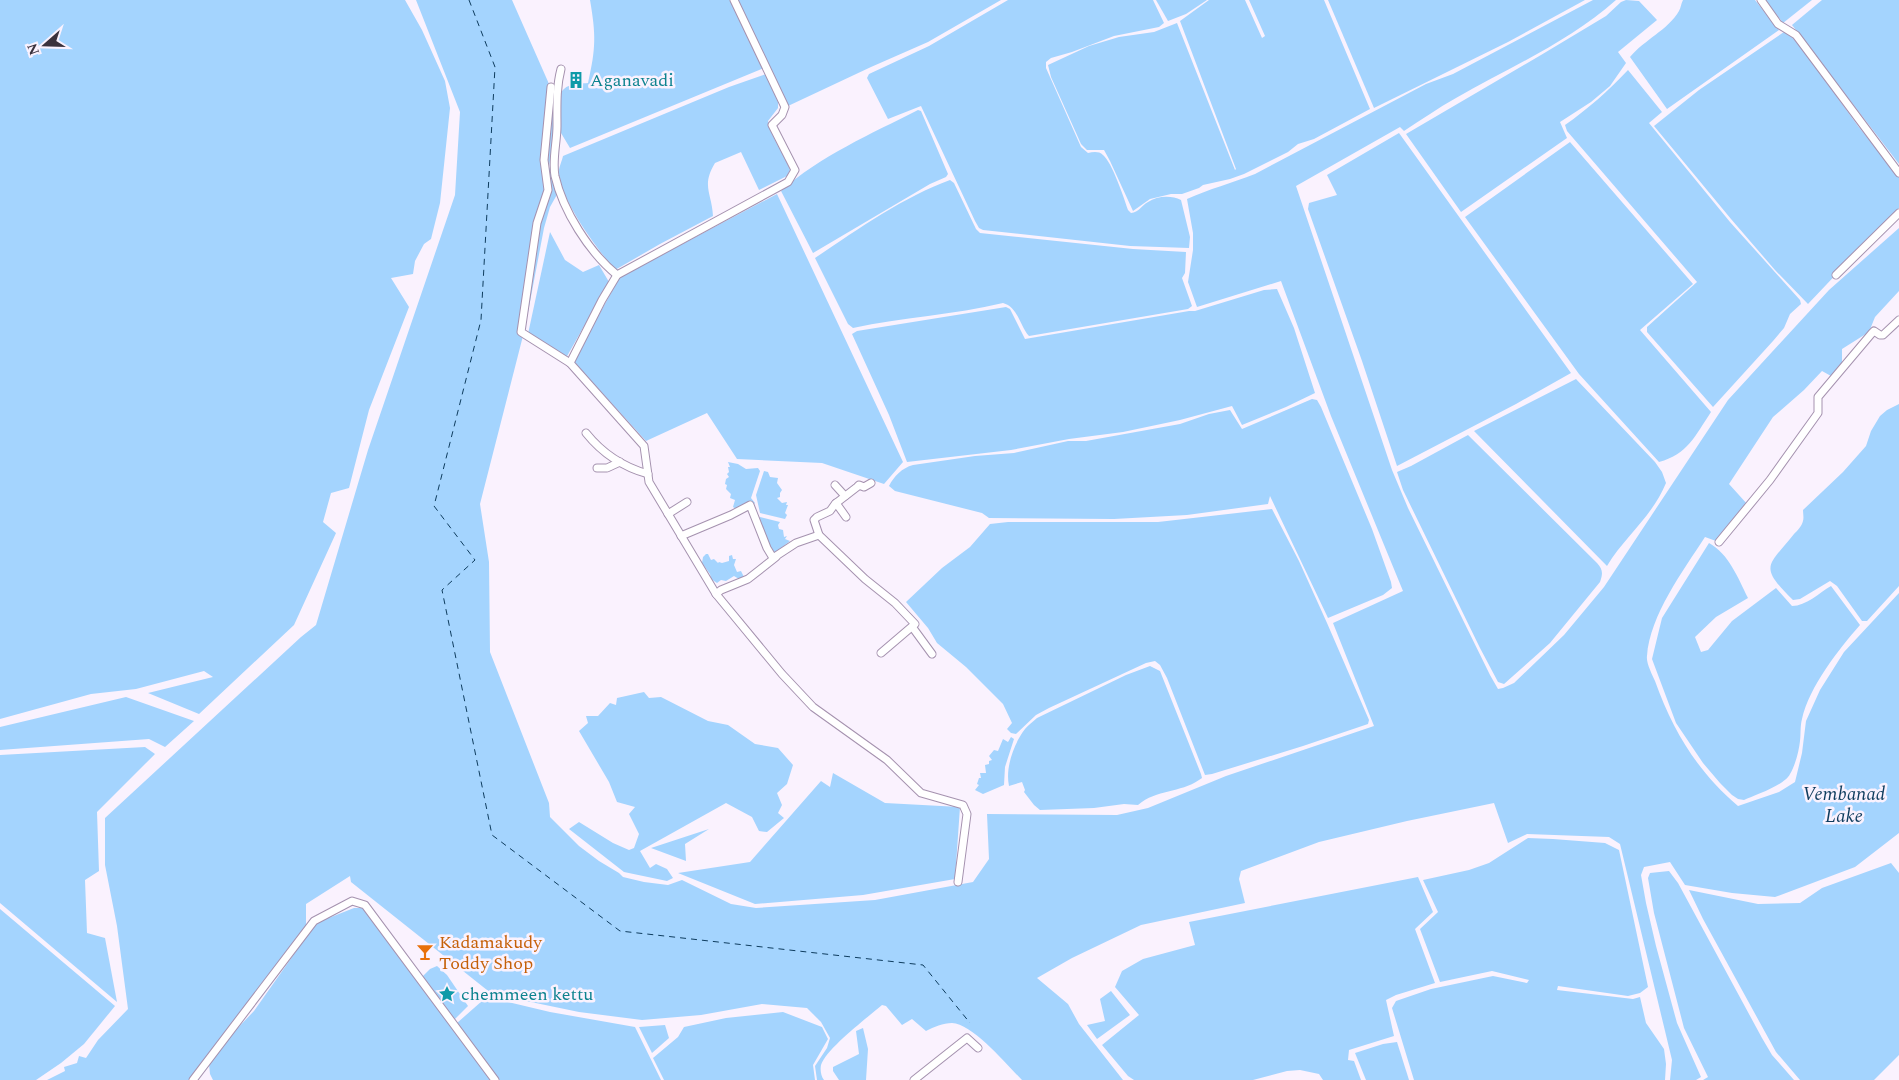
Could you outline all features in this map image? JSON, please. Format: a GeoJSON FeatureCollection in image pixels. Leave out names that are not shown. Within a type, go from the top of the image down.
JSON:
{"type":"FeatureCollection","features":[{"type":"Feature","properties":{"kind":"street"},"geometry":{"type":"LineString","coordinates":[[570,363],[602,300],[617,276],[788,182],[795,170],[772,125],[782,115],[785,107],[734,0]]}},
{"type":"Feature","properties":{"kind":"street"},"geometry":{"type":"LineString","coordinates":[[1761,0],[1778,24],[1796,35],[1899,173]]}},
{"type":"Feature","properties":{"kind":"street"},"geometry":{"type":"LineString","coordinates":[[561,69],[557,96],[555,175],[575,225],[600,258],[617,276]]}},
{"type":"Feature","properties":{"kind":"street"},"geometry":{"type":"LineString","coordinates":[[551,87],[544,160],[548,190],[538,223],[521,332],[570,363],[644,446],[649,482],[716,594],[782,674],[813,707],[887,760],[921,794],[962,805],[967,814],[958,882]]}},
{"type":"Feature","properties":{"kind":"street"},"geometry":{"type":"LineString","coordinates":[[1836,275],[1899,213]]}},
{"type":"Feature","properties":{"kind":"street"},"geometry":{"type":"LineString","coordinates":[[1718,542],[1770,480],[1818,413],[1818,397],[1874,331],[1883,335],[1899,320]]}},
{"type":"Feature","properties":{"kind":"street"},"geometry":{"type":"LineString","coordinates":[[586,433],[603,451],[620,462],[648,474]]}},
{"type":"Feature","properties":{"kind":"street"},"geometry":{"type":"LineString","coordinates":[[597,468],[607,468],[620,462]]}},
{"type":"Feature","properties":{"kind":"street"},"geometry":{"type":"LineString","coordinates":[[871,483],[864,487],[859,485],[836,503],[830,511],[814,520],[820,535],[865,579],[895,603],[915,624],[913,628],[881,653]]}},
{"type":"Feature","properties":{"kind":"street"},"geometry":{"type":"LineString","coordinates":[[835,484],[845,496]]}},
{"type":"Feature","properties":{"kind":"street"},"geometry":{"type":"LineString","coordinates":[[668,514],[687,502]]}},
{"type":"Feature","properties":{"kind":"street"},"geometry":{"type":"LineString","coordinates":[[836,503],[846,517]]}},
{"type":"Feature","properties":{"kind":"street"},"geometry":{"type":"LineString","coordinates":[[681,536],[750,505],[770,555],[773,558],[776,557]]}},
{"type":"Feature","properties":{"kind":"street"},"geometry":{"type":"LineString","coordinates":[[716,594],[748,579],[796,543],[820,535]]}},
{"type":"Feature","properties":{"kind":"street"},"geometry":{"type":"LineString","coordinates":[[913,628],[932,654]]}},
{"type":"Feature","properties":{"kind":"street"},"geometry":{"type":"LineString","coordinates":[[193,1080],[314,921],[352,901],[365,906],[495,1080]]}},
{"type":"Feature","properties":{"kind":"street"},"geometry":{"type":"LineString","coordinates":[[914,1080],[967,1038],[978,1048]]}},
{"type":"Feature","properties":{"kind":"water"},"geometry":{"type":"Polygon","coordinates":[[[0,0],[405,0],[422,30],[445,81],[450,108],[440,203],[431,239],[424,244],[415,261],[413,274],[391,278],[409,307],[369,410],[349,488],[331,493],[323,522],[336,533],[294,625],[199,714],[148,693],[213,677],[204,671],[136,689],[91,694],[0,719],[0,0]]]}},
{"type":"Feature","properties":{"kind":"water","name":"Vembanad Lake"},"geometry":{"type":"Polygon","coordinates":[[[416,0],[512,0],[553,93],[555,125],[549,167],[559,191],[550,207],[544,228],[525,328],[480,504],[489,562],[490,652],[549,803],[550,817],[579,846],[623,877],[668,885],[682,880],[731,904],[756,908],[875,900],[973,882],[989,859],[987,814],[1117,815],[1148,808],[1226,776],[1374,726],[1333,623],[1403,591],[1331,416],[1281,281],[1197,307],[1188,282],[1193,250],[1193,233],[1187,199],[1255,174],[1426,84],[1453,74],[1593,0],[1616,0],[1579,29],[1539,53],[1449,102],[1404,131],[1400,127],[1296,186],[1392,470],[1408,508],[1498,689],[1514,683],[1564,635],[1604,587],[1728,400],[1829,290],[1899,228],[1899,291],[1875,317],[1869,332],[1842,349],[1842,365],[1831,376],[1822,371],[1804,390],[1773,417],[1729,484],[1748,505],[1716,541],[1705,537],[1687,564],[1669,594],[1654,625],[1649,641],[1647,659],[1662,699],[1678,733],[1710,779],[1738,806],[1779,792],[1795,782],[1802,753],[1806,721],[1820,690],[1844,652],[1899,593],[1899,833],[1855,867],[1775,897],[1732,893],[1685,885],[1670,862],[1644,867],[1641,875],[1656,946],[1677,1023],[1701,1077],[1696,1080],[1670,1080],[1672,1060],[1620,844],[1609,837],[1527,834],[1508,843],[1494,803],[1319,842],[1241,871],[1239,879],[1245,903],[1141,925],[1072,958],[1037,978],[1068,1004],[1079,1024],[1123,1080],[1022,1080],[989,1046],[970,1030],[952,1023],[926,1031],[912,1019],[902,1025],[886,1006],[882,1005],[831,1050],[821,1065],[821,1073],[824,1080],[817,1080],[815,1066],[827,1048],[830,1038],[821,1022],[807,1008],[762,1004],[701,1015],[642,1020],[579,1012],[492,994],[351,882],[350,876],[306,904],[306,926],[190,1080],[47,1080],[65,1071],[64,1067],[77,1063],[79,1056],[86,1058],[98,1040],[128,1009],[117,926],[105,865],[105,818],[316,625],[368,450],[455,195],[460,112],[416,0]]]}},
{"type":"Feature","properties":{"kind":"water"},"geometry":{"type":"Polygon","coordinates":[[[590,0],[730,0],[764,68],[570,148],[561,133],[560,95],[568,86],[588,83],[593,60],[594,42],[590,0]]]}},
{"type":"Feature","properties":{"kind":"water"},"geometry":{"type":"Polygon","coordinates":[[[738,0],[1001,0],[928,42],[788,106],[738,0]]]}},
{"type":"Feature","properties":{"kind":"water"},"geometry":{"type":"Polygon","coordinates":[[[1008,0],[1153,0],[1164,23],[1159,27],[1114,36],[1051,58],[1046,62],[1046,68],[1081,147],[1088,153],[1100,153],[1106,159],[1128,210],[1131,213],[1134,212],[1148,202],[1160,197],[1173,197],[1181,200],[1190,237],[1189,248],[1130,246],[983,230],[979,228],[975,221],[921,106],[888,119],[867,78],[869,74],[929,46],[1008,0]]]}},
{"type":"Feature","properties":{"kind":"water"},"geometry":{"type":"Polygon","coordinates":[[[1156,0],[1207,0],[1186,14],[1168,21],[1156,0]]]}},
{"type":"Feature","properties":{"kind":"water"},"geometry":{"type":"Polygon","coordinates":[[[1209,0],[1245,0],[1262,38],[1265,36],[1249,0],[1324,0],[1370,109],[1314,139],[1298,144],[1288,152],[1244,174],[1203,185],[1182,194],[1171,194],[1150,199],[1133,211],[1104,150],[1087,150],[1081,144],[1051,77],[1048,65],[1089,46],[1119,37],[1154,32],[1177,23],[1235,170],[1180,21],[1209,0]]]}},
{"type":"Feature","properties":{"kind":"water"},"geometry":{"type":"Polygon","coordinates":[[[1328,0],[1585,0],[1508,42],[1374,108],[1328,0]]]}},
{"type":"Feature","properties":{"kind":"water"},"geometry":{"type":"Polygon","coordinates":[[[1626,0],[1639,1],[1657,20],[1618,52],[1626,63],[1610,86],[1591,102],[1560,122],[1567,138],[1461,212],[1406,134],[1606,16],[1621,2],[1626,0]]]}},
{"type":"Feature","properties":{"kind":"water"},"geometry":{"type":"Polygon","coordinates":[[[1683,0],[1755,0],[1779,30],[1667,109],[1630,57],[1669,24],[1679,11],[1683,0]]]}},
{"type":"Feature","properties":{"kind":"water"},"geometry":{"type":"Polygon","coordinates":[[[1765,0],[1812,0],[1783,23],[1765,0]]]}},
{"type":"Feature","properties":{"kind":"water"},"geometry":{"type":"Polygon","coordinates":[[[1822,0],[1899,0],[1899,164],[1792,25],[1822,0]]]}},
{"type":"Feature","properties":{"kind":"water"},"geometry":{"type":"Polygon","coordinates":[[[1784,32],[1792,37],[1804,51],[1858,126],[1899,177],[1899,208],[1808,304],[1775,270],[1654,126],[1699,90],[1784,32]]]}},
{"type":"Feature","properties":{"kind":"water"},"geometry":{"type":"Polygon","coordinates":[[[1628,70],[1662,112],[1649,123],[1730,222],[1800,300],[1801,304],[1790,314],[1784,328],[1713,407],[1647,332],[1647,327],[1697,282],[1567,131],[1565,125],[1582,113],[1628,70]]]}},
{"type":"Feature","properties":{"kind":"water"},"geometry":{"type":"Polygon","coordinates":[[[766,74],[778,102],[778,108],[768,121],[772,134],[790,170],[787,176],[759,190],[741,152],[715,163],[708,184],[713,216],[615,270],[581,225],[566,198],[559,172],[563,156],[729,87],[766,74]]]}},
{"type":"Feature","properties":{"kind":"water"},"geometry":{"type":"Polygon","coordinates":[[[918,110],[921,111],[948,174],[946,177],[930,184],[813,253],[781,191],[796,178],[829,156],[918,110]]]}},
{"type":"Feature","properties":{"kind":"water"},"geometry":{"type":"Polygon","coordinates":[[[1399,133],[1571,373],[1397,466],[1308,209],[1309,203],[1337,195],[1327,175],[1399,133]]]}},
{"type":"Feature","properties":{"kind":"water"},"geometry":{"type":"Polygon","coordinates":[[[1570,142],[1693,284],[1640,330],[1711,412],[1684,449],[1669,459],[1659,462],[1579,374],[1465,217],[1570,142]]]}},
{"type":"Feature","properties":{"kind":"water"},"geometry":{"type":"Polygon","coordinates":[[[950,180],[954,183],[976,229],[980,233],[1133,249],[1186,252],[1185,273],[1182,278],[1192,306],[1188,309],[1029,336],[1012,308],[1003,303],[853,328],[848,324],[815,258],[898,205],[950,180]]]}},
{"type":"Feature","properties":{"kind":"water"},"geometry":{"type":"Polygon","coordinates":[[[777,194],[903,462],[884,484],[822,463],[737,459],[707,413],[646,441],[573,361],[620,277],[777,194]]]}},
{"type":"Feature","properties":{"kind":"water"},"geometry":{"type":"Polygon","coordinates":[[[550,232],[565,260],[583,272],[599,265],[609,282],[566,358],[528,334],[550,232]]]}},
{"type":"Feature","properties":{"kind":"water"},"geometry":{"type":"Polygon","coordinates":[[[1277,289],[1294,328],[1315,393],[1286,407],[1242,425],[1232,406],[1180,420],[1123,432],[1069,439],[1011,450],[907,462],[889,415],[852,334],[857,331],[1006,307],[1010,309],[1025,339],[1195,311],[1264,290],[1277,289]]]}},
{"type":"Feature","properties":{"kind":"water"},"geometry":{"type":"Polygon","coordinates":[[[1576,379],[1655,462],[1662,472],[1666,483],[1646,516],[1607,566],[1474,431],[1576,379]]]}},
{"type":"Feature","properties":{"kind":"water"},"geometry":{"type":"Polygon","coordinates":[[[1312,399],[1317,400],[1321,407],[1372,529],[1392,588],[1383,595],[1328,618],[1270,496],[1268,504],[1187,515],[1114,519],[989,518],[982,513],[895,491],[889,486],[899,473],[913,465],[975,456],[1014,453],[1068,441],[1086,441],[1180,424],[1209,414],[1230,410],[1242,429],[1312,399]]]}},
{"type":"Feature","properties":{"kind":"water"},"geometry":{"type":"Polygon","coordinates":[[[1899,404],[1899,586],[1867,621],[1862,621],[1837,586],[1830,581],[1800,599],[1793,600],[1775,580],[1771,572],[1773,560],[1802,525],[1803,510],[1843,472],[1866,446],[1871,431],[1880,416],[1899,404]]]}},
{"type":"Feature","properties":{"kind":"water"},"geometry":{"type":"Polygon","coordinates":[[[1468,435],[1597,563],[1602,572],[1600,582],[1550,643],[1504,684],[1498,682],[1480,648],[1403,490],[1397,472],[1468,435]]]}},
{"type":"Feature","properties":{"kind":"water"},"geometry":{"type":"Polygon","coordinates":[[[728,462],[738,464],[746,469],[758,468],[760,471],[751,498],[755,503],[753,505],[736,509],[733,507],[735,500],[730,498],[731,494],[726,489],[727,485],[725,484],[726,479],[729,477],[727,474],[729,472],[728,467],[730,467],[728,462]]]}},
{"type":"Feature","properties":{"kind":"water"},"geometry":{"type":"Polygon","coordinates":[[[764,471],[768,472],[770,477],[778,478],[777,483],[782,490],[780,497],[777,498],[782,503],[787,502],[786,505],[788,505],[785,519],[760,513],[756,495],[764,471]]]}},
{"type":"Feature","properties":{"kind":"water"},"geometry":{"type":"Polygon","coordinates":[[[1272,509],[1299,561],[1369,720],[1368,724],[1212,774],[1205,775],[1167,678],[1160,665],[1155,661],[1146,663],[1049,708],[1036,715],[1016,734],[1011,733],[1007,729],[1012,723],[1003,704],[966,667],[937,643],[928,628],[906,602],[942,568],[970,547],[990,524],[1008,522],[1158,522],[1272,509]]]}},
{"type":"Feature","properties":{"kind":"water"},"geometry":{"type":"Polygon","coordinates":[[[760,517],[780,522],[778,525],[779,529],[783,530],[784,537],[787,536],[785,539],[790,541],[774,554],[770,552],[756,521],[760,517]]]}},
{"type":"Feature","properties":{"kind":"water"},"geometry":{"type":"Polygon","coordinates":[[[1709,543],[1722,553],[1727,560],[1748,598],[1716,617],[1695,637],[1701,652],[1708,650],[1732,621],[1776,588],[1792,606],[1807,602],[1831,586],[1860,625],[1834,657],[1811,694],[1802,719],[1799,749],[1790,774],[1776,786],[1744,800],[1732,795],[1720,783],[1703,763],[1676,723],[1652,659],[1662,618],[1709,543]]]}},
{"type":"Feature","properties":{"kind":"water"},"geometry":{"type":"Polygon","coordinates":[[[708,554],[711,560],[714,559],[718,563],[729,561],[729,556],[732,555],[733,559],[736,559],[734,565],[737,572],[741,571],[744,577],[739,579],[734,576],[726,581],[721,580],[717,583],[711,579],[710,574],[702,563],[703,557],[708,554]]]}},
{"type":"Feature","properties":{"kind":"water"},"geometry":{"type":"Polygon","coordinates":[[[1150,666],[1160,671],[1202,778],[1184,787],[1153,796],[1138,805],[1124,804],[1094,808],[1040,810],[1024,792],[1022,782],[1009,786],[1008,771],[1014,748],[1025,729],[1037,718],[1126,675],[1150,666]]]}},
{"type":"Feature","properties":{"kind":"water"},"geometry":{"type":"Polygon","coordinates":[[[644,692],[649,698],[661,697],[708,721],[728,725],[755,744],[778,748],[793,765],[787,784],[777,793],[782,805],[778,813],[784,818],[767,832],[759,831],[752,817],[726,803],[640,851],[650,868],[656,864],[667,869],[673,878],[667,881],[624,872],[569,829],[579,822],[613,843],[629,850],[634,848],[639,834],[629,814],[635,807],[617,802],[609,782],[579,731],[588,723],[586,716],[598,716],[610,703],[616,705],[617,698],[644,692]]]}},
{"type":"Feature","properties":{"kind":"water"},"geometry":{"type":"Polygon","coordinates":[[[126,697],[194,721],[165,747],[149,739],[0,750],[0,727],[126,697]]]}},
{"type":"Feature","properties":{"kind":"water"},"geometry":{"type":"Polygon","coordinates":[[[1011,737],[1014,739],[1005,767],[1004,785],[983,794],[975,790],[979,785],[977,784],[979,778],[981,778],[980,773],[986,773],[985,765],[989,764],[989,761],[992,760],[989,756],[994,750],[998,751],[1003,739],[1008,742],[1011,737]]]}},
{"type":"Feature","properties":{"kind":"water"},"geometry":{"type":"Polygon","coordinates":[[[145,747],[155,754],[97,812],[99,871],[85,880],[87,933],[105,938],[117,1002],[0,903],[0,755],[145,747]]]}},
{"type":"Feature","properties":{"kind":"water"},"geometry":{"type":"Polygon","coordinates":[[[833,773],[885,803],[960,807],[955,879],[863,895],[755,904],[678,873],[750,862],[821,781],[830,787],[833,773]]]}},
{"type":"Feature","properties":{"kind":"water"},"geometry":{"type":"Polygon","coordinates":[[[709,829],[685,844],[686,861],[651,848],[709,829]]]}},
{"type":"Feature","properties":{"kind":"water"},"geometry":{"type":"Polygon","coordinates":[[[1528,838],[1605,843],[1619,850],[1648,987],[1640,993],[1628,996],[1558,986],[1557,990],[1633,999],[1640,997],[1646,1023],[1664,1049],[1666,1064],[1665,1080],[1414,1080],[1392,1008],[1396,1001],[1431,989],[1493,976],[1527,983],[1529,980],[1492,971],[1440,982],[1420,929],[1438,912],[1423,880],[1469,870],[1489,863],[1528,838]]]}},
{"type":"Feature","properties":{"kind":"water"},"geometry":{"type":"Polygon","coordinates":[[[1891,863],[1899,873],[1899,1055],[1874,1080],[1800,1080],[1776,1052],[1689,890],[1758,904],[1800,903],[1822,888],[1891,863]]]}},
{"type":"Feature","properties":{"kind":"water"},"geometry":{"type":"Polygon","coordinates":[[[1669,871],[1678,883],[1772,1055],[1794,1080],[1703,1080],[1708,1077],[1684,1028],[1654,913],[1648,878],[1650,873],[1669,871]]]}},
{"type":"Feature","properties":{"kind":"water"},"geometry":{"type":"Polygon","coordinates":[[[1418,877],[1433,912],[1415,929],[1435,983],[1386,1000],[1394,1036],[1349,1050],[1348,1060],[1354,1061],[1361,1080],[1323,1080],[1319,1074],[1300,1070],[1287,1071],[1253,1080],[1134,1080],[1128,1076],[1102,1045],[1139,1015],[1115,987],[1122,971],[1143,959],[1195,945],[1189,922],[1418,877]]]}},
{"type":"Feature","properties":{"kind":"water"},"geometry":{"type":"Polygon","coordinates":[[[354,908],[363,908],[492,1080],[213,1080],[209,1064],[229,1037],[254,1011],[316,923],[354,908]]]}},
{"type":"Feature","properties":{"kind":"water"},"geometry":{"type":"Polygon","coordinates":[[[0,909],[115,1006],[84,1044],[36,1080],[0,1080],[0,909]]]}},
{"type":"Feature","properties":{"kind":"water","name":"chemmeen kettu"},"geometry":{"type":"Polygon","coordinates":[[[437,966],[447,975],[468,1006],[454,1020],[421,978],[430,969],[437,966]]]}},
{"type":"Feature","properties":{"kind":"water"},"geometry":{"type":"Polygon","coordinates":[[[1111,991],[1130,1015],[1097,1039],[1087,1025],[1105,1021],[1100,999],[1111,991]]]}},
{"type":"Feature","properties":{"kind":"water"},"geometry":{"type":"Polygon","coordinates":[[[495,999],[550,1012],[635,1027],[661,1080],[499,1080],[457,1023],[482,1001],[495,999]]]}},
{"type":"Feature","properties":{"kind":"water"},"geometry":{"type":"Polygon","coordinates":[[[783,1012],[822,1027],[828,1039],[813,1065],[815,1080],[664,1080],[653,1058],[678,1037],[684,1027],[726,1018],[783,1012]]]}},
{"type":"Feature","properties":{"kind":"water"},"geometry":{"type":"Polygon","coordinates":[[[665,1025],[669,1038],[652,1053],[639,1027],[665,1025]]]}},
{"type":"Feature","properties":{"kind":"water"},"geometry":{"type":"Polygon","coordinates":[[[863,1028],[868,1049],[866,1080],[839,1080],[833,1071],[833,1067],[859,1054],[856,1031],[863,1028]]]}},
{"type":"Feature","properties":{"kind":"water"},"geometry":{"type":"Polygon","coordinates":[[[1397,1042],[1409,1080],[1366,1080],[1355,1053],[1383,1044],[1397,1042]]]}},
{"type":"Feature","properties":{"kind":"ferry route"},"geometry":{"type":"LineString","coordinates":[[469,0],[495,67],[481,320],[434,506],[475,560],[442,590],[492,835],[620,931],[923,965],[970,1023]]}},
{"type":"Feature","properties":{"kind":"place","name":"Aganavadi"},"geometry":{"type":"Point","coordinates":[576,80]}},
{"type":"Feature","properties":{"kind":"place","name":"Kadamakudy Toddy Shop"},"geometry":{"type":"Point","coordinates":[425,952]}},
{"type":"Feature","properties":{"kind":"place","name":"chemmeen kettu"},"geometry":{"type":"Point","coordinates":[447,994]}}]}
